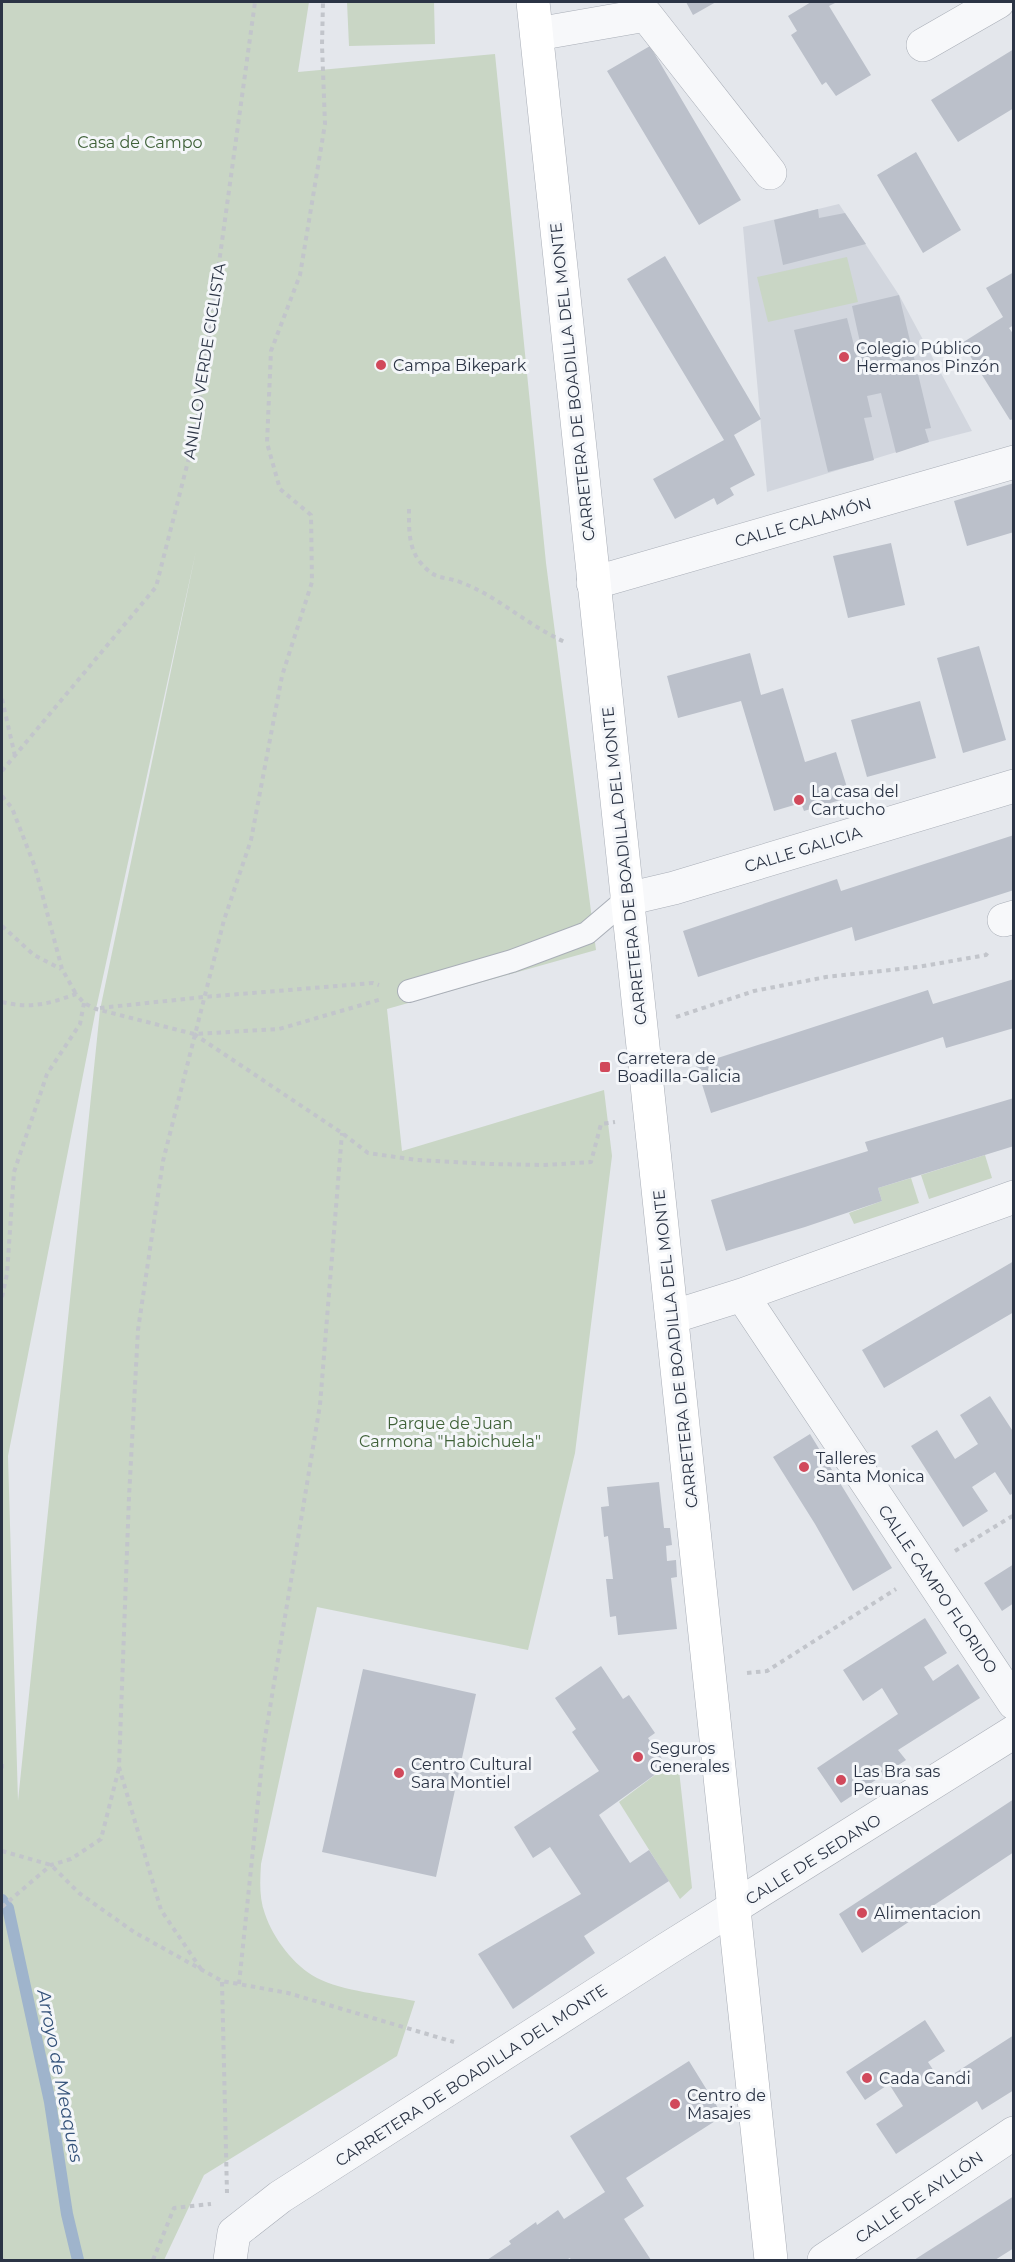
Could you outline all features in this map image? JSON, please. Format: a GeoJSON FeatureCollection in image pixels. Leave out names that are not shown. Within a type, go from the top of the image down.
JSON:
{"type":"FeatureCollection","features":[{"type":"Feature","properties":{"kind":"street","name":"CARRETERA DE BOADILLA DEL MONTE"},"geometry":{"type":"LineString","coordinates":[[533,2],[592,583],[711,1678],[771,2260]]}},
{"type":"Feature","properties":{"kind":"street"},"geometry":{"type":"LineString","coordinates":[[923,45],[998,2]]}},
{"type":"Feature","properties":{"kind":"street"},"geometry":{"type":"LineString","coordinates":[[537,34],[646,15],[770,173]]}},
{"type":"Feature","properties":{"kind":"street","name":"CALLE CALAMÓN"},"geometry":{"type":"LineString","coordinates":[[592,583],[1014,462]]}},
{"type":"Feature","properties":{"kind":"street","name":"CALLE GALICIA"},"geometry":{"type":"LineString","coordinates":[[627,899],[674,888],[1014,786]]}},
{"type":"Feature","properties":{"kind":"street"},"geometry":{"type":"LineString","coordinates":[[672,1317],[742,1295],[1014,1197]]}},
{"type":"Feature","properties":{"kind":"street","name":"CALLE CAMPO FLORIDO"},"geometry":{"type":"LineString","coordinates":[[742,1295],[1014,1703]]}},
{"type":"Feature","properties":{"kind":"street","name":"CALLE DE SEDANO"},"geometry":{"type":"LineString","coordinates":[[735,1908],[1014,1732]]}},
{"type":"Feature","properties":{"kind":"street","name":"CARRETERA DE BOADILLA DEL MONTE"},"geometry":{"type":"LineString","coordinates":[[230,2260],[234,2233],[280,2197],[735,1908]]}},
{"type":"Feature","properties":{"kind":"street","name":"CALLE DE AYLLÓN"},"geometry":{"type":"LineString","coordinates":[[824,2260],[1014,2133]]}},
{"type":"Feature","properties":{"kind":"lane"},"geometry":{"type":"LineString","coordinates":[[409,991],[512,961],[587,933],[627,899]]}},
{"type":"Feature","properties":{"kind":"path","name":"ANILLO VERDE CICLISTA"},"geometry":{"type":"LineString","coordinates":[[2,771],[156,587],[196,430],[255,2]]}},
{"type":"Feature","properties":{"kind":"path"},"geometry":{"type":"LineString","coordinates":[[2,1907],[51,1866],[71,1860],[101,1839],[119,1767],[138,1330],[163,1161],[204,996],[225,920],[251,840],[282,676],[312,582],[311,515],[280,489],[267,443],[271,351],[288,312],[300,275],[325,124],[323,2]]}},
{"type":"Feature","properties":{"kind":"path"},"geometry":{"type":"LineString","coordinates":[[409,509],[410,543],[418,560],[434,577],[459,582],[530,621],[546,634],[601,657]]}},
{"type":"Feature","properties":{"kind":"path"},"geometry":{"type":"LineString","coordinates":[[2,699],[15,756]]}},
{"type":"Feature","properties":{"kind":"path"},"geometry":{"type":"LineString","coordinates":[[2,796],[12,808],[35,867],[62,969],[76,994],[84,1003],[96,1009],[194,1034],[279,1029],[409,991]]}},
{"type":"Feature","properties":{"kind":"path"},"geometry":{"type":"LineString","coordinates":[[641,1028],[754,991],[826,976],[918,967],[986,955],[1009,918]]}},
{"type":"Feature","properties":{"kind":"path"},"geometry":{"type":"LineString","coordinates":[[2,926],[34,956],[62,969]]}},
{"type":"Feature","properties":{"kind":"path"},"geometry":{"type":"LineString","coordinates":[[96,1009],[204,996],[373,983],[409,991]]}},
{"type":"Feature","properties":{"kind":"path"},"geometry":{"type":"LineString","coordinates":[[2,1002],[21,1007],[51,1003],[76,994]]}},
{"type":"Feature","properties":{"kind":"path"},"geometry":{"type":"LineString","coordinates":[[2,1298],[7,1274],[14,1172],[47,1074],[80,1024],[84,1003]]}},
{"type":"Feature","properties":{"kind":"path"},"geometry":{"type":"LineString","coordinates":[[194,1034],[342,1133],[368,1153],[417,1160],[545,1165],[591,1162],[601,1124],[650,1118]]}},
{"type":"Feature","properties":{"kind":"path"},"geometry":{"type":"LineString","coordinates":[[239,1984],[264,1744],[320,1405],[342,1133]]}},
{"type":"Feature","properties":{"kind":"path"},"geometry":{"type":"LineString","coordinates":[[711,1678],[767,1671],[1014,1515]]}},
{"type":"Feature","properties":{"kind":"path"},"geometry":{"type":"LineString","coordinates":[[2,1764],[2,1770]]}},
{"type":"Feature","properties":{"kind":"path"},"geometry":{"type":"LineString","coordinates":[[119,1767],[161,1910],[201,1970]]}},
{"type":"Feature","properties":{"kind":"path"},"geometry":{"type":"LineString","coordinates":[[2,1851],[51,1866],[79,1893],[134,1932],[222,1981],[288,1993],[500,2056]]}},
{"type":"Feature","properties":{"kind":"path"},"geometry":{"type":"LineString","coordinates":[[222,1981],[227,2203]]}},
{"type":"Feature","properties":{"kind":"shaded area","name":"Colegio Público Hermanos Pinzón"},"geometry":{"type":"Polygon","coordinates":[[[839,204],[899,295],[972,431],[767,492],[743,227],[839,204]]]}},
{"type":"Feature","properties":{"kind":"green space"},"geometry":{"type":"Polygon","coordinates":[[[2,2],[309,2],[298,72],[495,54],[546,563],[596,950],[387,1009],[402,1151],[604,1090],[612,1156],[575,1453],[528,1650],[317,1607],[261,1864],[262,1902],[265,1914],[279,1942],[308,1973],[339,1986],[415,2001],[397,2056],[204,2175],[164,2260],[2,2260],[2,2]],[[196,551],[96,1009],[8,1456],[18,1801],[100,1010],[196,551]]]}},
{"type":"Feature","properties":{"kind":"green space"},"geometry":{"type":"Polygon","coordinates":[[[347,2],[434,2],[435,44],[349,46],[347,2]]]}},
{"type":"Feature","properties":{"kind":"green space"},"geometry":{"type":"Polygon","coordinates":[[[847,257],[858,302],[768,322],[757,277],[847,257]]]}},
{"type":"Feature","properties":{"kind":"green space"},"geometry":{"type":"Polygon","coordinates":[[[985,1155],[992,1178],[929,1199],[921,1175],[985,1155]]]}},
{"type":"Feature","properties":{"kind":"green space"},"geometry":{"type":"Polygon","coordinates":[[[911,1178],[919,1203],[854,1224],[849,1213],[882,1201],[878,1188],[911,1178]]]}},
{"type":"Feature","properties":{"kind":"green space"},"geometry":{"type":"Polygon","coordinates":[[[678,1761],[692,1888],[680,1899],[619,1802],[667,1766],[678,1761]]]}},
{"type":"Feature","properties":{"kind":"building"},"geometry":{"type":"Polygon","coordinates":[[[686,2],[716,2],[693,15],[686,2]]]}},
{"type":"Feature","properties":{"kind":"building"},"geometry":{"type":"Polygon","coordinates":[[[811,2],[837,2],[829,6],[871,75],[836,96],[826,82],[822,85],[791,35],[797,31],[788,16],[811,2]]]}},
{"type":"Feature","properties":{"kind":"building"},"geometry":{"type":"Polygon","coordinates":[[[650,46],[741,200],[699,225],[607,71],[650,46]]]}},
{"type":"Feature","properties":{"kind":"building"},"geometry":{"type":"Polygon","coordinates":[[[1014,49],[1014,108],[958,142],[931,100],[1014,49]]]}},
{"type":"Feature","properties":{"kind":"building"},"geometry":{"type":"Polygon","coordinates":[[[916,152],[961,230],[923,253],[877,175],[916,152]]]}},
{"type":"Feature","properties":{"kind":"building"},"geometry":{"type":"Polygon","coordinates":[[[818,209],[819,218],[845,213],[866,244],[783,265],[774,220],[818,209]]]}},
{"type":"Feature","properties":{"kind":"building"},"geometry":{"type":"Polygon","coordinates":[[[665,256],[761,419],[734,435],[755,475],[730,488],[734,495],[717,505],[714,498],[675,519],[653,479],[724,440],[627,279],[665,256]]]}},
{"type":"Feature","properties":{"kind":"building"},"geometry":{"type":"Polygon","coordinates":[[[1014,272],[1014,325],[1009,328],[1014,335],[1014,419],[1010,420],[962,343],[1003,317],[986,288],[1014,272]]]}},
{"type":"Feature","properties":{"kind":"building"},"geometry":{"type":"Polygon","coordinates":[[[899,295],[931,428],[925,429],[929,442],[896,453],[881,393],[867,396],[872,417],[864,418],[874,460],[828,472],[794,330],[847,318],[857,357],[863,356],[852,306],[899,295]]]}},
{"type":"Feature","properties":{"kind":"building"},"geometry":{"type":"Polygon","coordinates":[[[1014,483],[1014,532],[967,546],[954,501],[1014,483]]]}},
{"type":"Feature","properties":{"kind":"building"},"geometry":{"type":"Polygon","coordinates":[[[891,543],[905,605],[848,618],[833,556],[891,543]]]}},
{"type":"Feature","properties":{"kind":"building"},"geometry":{"type":"Polygon","coordinates":[[[979,646],[1006,740],[963,753],[937,658],[979,646]]]}},
{"type":"Feature","properties":{"kind":"building"},"geometry":{"type":"Polygon","coordinates":[[[750,653],[761,695],[783,688],[805,762],[836,752],[850,797],[804,811],[801,803],[774,811],[741,701],[678,718],[667,676],[750,653]]]}},
{"type":"Feature","properties":{"kind":"building"},"geometry":{"type":"Polygon","coordinates":[[[920,701],[936,758],[867,777],[851,720],[920,701]]]}},
{"type":"Feature","properties":{"kind":"building"},"geometry":{"type":"Polygon","coordinates":[[[1014,835],[1014,890],[855,941],[852,927],[698,977],[683,931],[837,879],[841,891],[1014,835]]]}},
{"type":"Feature","properties":{"kind":"building"},"geometry":{"type":"Polygon","coordinates":[[[1014,979],[1014,1028],[946,1048],[943,1037],[711,1113],[696,1065],[928,990],[933,1004],[1014,979]]]}},
{"type":"Feature","properties":{"kind":"building"},"geometry":{"type":"Polygon","coordinates":[[[1014,1098],[1014,1146],[878,1188],[882,1201],[726,1251],[711,1200],[868,1151],[865,1142],[1014,1098]]]}},
{"type":"Feature","properties":{"kind":"building"},"geometry":{"type":"Polygon","coordinates":[[[1014,1261],[1014,1312],[884,1388],[862,1350],[1014,1261]]]}},
{"type":"Feature","properties":{"kind":"building"},"geometry":{"type":"Polygon","coordinates":[[[990,1396],[1014,1433],[1014,1493],[1010,1495],[995,1472],[972,1487],[988,1511],[963,1527],[911,1446],[937,1430],[955,1459],[978,1444],[960,1415],[990,1396]]]}},
{"type":"Feature","properties":{"kind":"building"},"geometry":{"type":"Polygon","coordinates":[[[810,1434],[892,1568],[853,1591],[773,1457],[810,1434]]]}},
{"type":"Feature","properties":{"kind":"building"},"geometry":{"type":"Polygon","coordinates":[[[659,1482],[664,1528],[670,1528],[672,1545],[666,1546],[667,1561],[676,1560],[677,1577],[671,1578],[677,1629],[618,1635],[616,1616],[610,1617],[606,1579],[613,1579],[608,1536],[604,1537],[601,1507],[609,1506],[607,1487],[659,1482]]]}},
{"type":"Feature","properties":{"kind":"building"},"geometry":{"type":"Polygon","coordinates":[[[1014,1564],[1014,1603],[1002,1611],[984,1583],[1014,1564]]]}},
{"type":"Feature","properties":{"kind":"building"},"geometry":{"type":"Polygon","coordinates":[[[925,1618],[947,1653],[924,1667],[933,1681],[958,1664],[980,1698],[898,1750],[906,1760],[841,1803],[817,1768],[898,1714],[882,1688],[863,1701],[843,1670],[925,1618]]]}},
{"type":"Feature","properties":{"kind":"building"},"geometry":{"type":"Polygon","coordinates":[[[601,1666],[623,1699],[629,1695],[655,1733],[648,1738],[667,1766],[599,1815],[630,1863],[649,1850],[669,1881],[584,1936],[595,1953],[513,2009],[478,1954],[581,1894],[550,1847],[533,1858],[514,1827],[599,1771],[572,1732],[576,1729],[555,1698],[601,1666]]]}},
{"type":"Feature","properties":{"kind":"building","name":"Centro Cultural Sara Montiel"},"geometry":{"type":"Polygon","coordinates":[[[363,1669],[476,1694],[436,1877],[322,1852],[363,1669]]]}},
{"type":"Feature","properties":{"kind":"building"},"geometry":{"type":"Polygon","coordinates":[[[1014,1799],[1014,1852],[862,1953],[839,1914],[1014,1799]]]}},
{"type":"Feature","properties":{"kind":"building"},"geometry":{"type":"Polygon","coordinates":[[[925,2020],[945,2051],[928,2062],[941,2082],[1014,2035],[1014,2090],[982,2110],[977,2101],[896,2154],[876,2124],[903,2106],[889,2084],[865,2100],[846,2072],[925,2020]]]}},
{"type":"Feature","properties":{"kind":"building"},"geometry":{"type":"Polygon","coordinates":[[[689,2061],[723,2116],[626,2178],[644,2206],[624,2219],[651,2260],[571,2260],[570,2258],[566,2260],[487,2260],[511,2244],[509,2241],[536,2222],[537,2225],[558,2210],[564,2219],[605,2192],[570,2136],[689,2061]]]}},
{"type":"Feature","properties":{"kind":"building"},"geometry":{"type":"Polygon","coordinates":[[[1014,2196],[1014,2248],[995,2260],[914,2260],[1014,2196]]]}},
{"type":"Feature","properties":{"kind":"waterway","name":"Arroyo de Meaques"},"geometry":{"type":"LineString","coordinates":[[2,1900],[8,1908],[50,2102],[67,2214],[78,2260]]}},
{"type":"Feature","properties":{"kind":"place","name":"Colegio Público Hermanos Pinzón"},"geometry":{"type":"Point","coordinates":[844,357]}},
{"type":"Feature","properties":{"kind":"place","name":"Campa Bikepark"},"geometry":{"type":"Point","coordinates":[381,365]}},
{"type":"Feature","properties":{"kind":"place","name":"La casa del Cartucho"},"geometry":{"type":"Point","coordinates":[799,800]}},
{"type":"Feature","properties":{"kind":"place","name":"Carretera de Boadilla-Galicia"},"geometry":{"type":"Point","coordinates":[605,1067]}},
{"type":"Feature","properties":{"kind":"place","name":"Talleres Santa Monica"},"geometry":{"type":"Point","coordinates":[804,1467]}},
{"type":"Feature","properties":{"kind":"place","name":"Seguros Generales"},"geometry":{"type":"Point","coordinates":[638,1757]}},
{"type":"Feature","properties":{"kind":"place","name":"Centro Cultural Sara Montiel"},"geometry":{"type":"Point","coordinates":[399,1773]}},
{"type":"Feature","properties":{"kind":"place","name":"Las Bra sas Peruanas"},"geometry":{"type":"Point","coordinates":[841,1780]}},
{"type":"Feature","properties":{"kind":"place","name":"Alimentacion"},"geometry":{"type":"Point","coordinates":[862,1913]}},
{"type":"Feature","properties":{"kind":"place","name":"Cada Candi"},"geometry":{"type":"Point","coordinates":[867,2078]}},
{"type":"Feature","properties":{"kind":"place","name":"Centro de Masajes"},"geometry":{"type":"Point","coordinates":[675,2104]}},
{"type":"Feature","properties":{"kind":"park label","name":"Casa de Campo"},"geometry":{"type":"Point","coordinates":[140,142]}},
{"type":"Feature","properties":{"kind":"park label","name":"Parque de Juan Carmona \"Habichuela\""},"geometry":{"type":"Point","coordinates":[450,1432]}}]}
